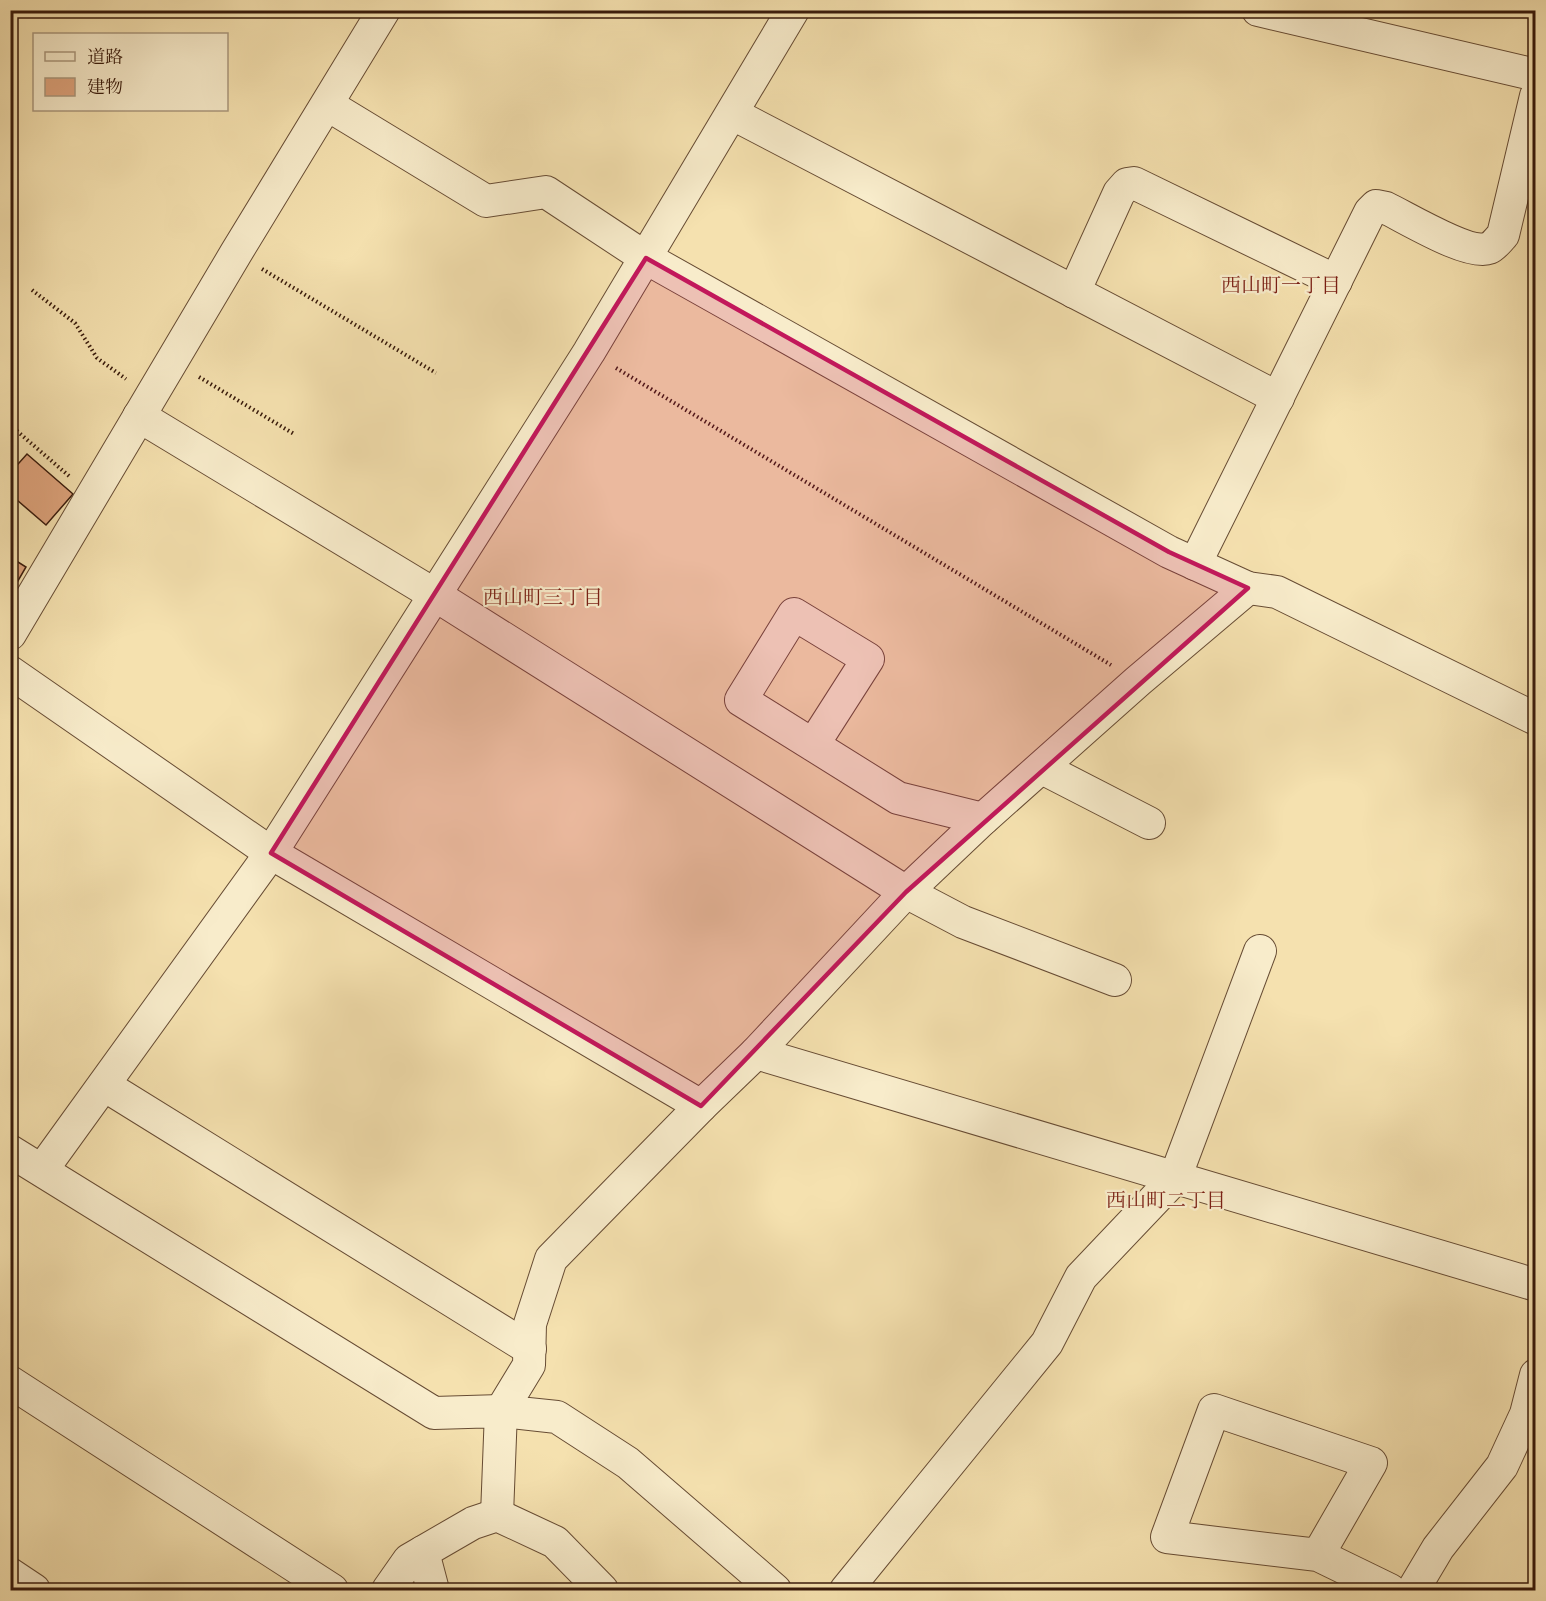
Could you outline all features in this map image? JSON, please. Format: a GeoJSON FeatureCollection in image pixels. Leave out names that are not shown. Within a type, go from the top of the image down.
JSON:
{"type":"FeatureCollection","features":[{"type":"Feature","properties":{"kind":"street"},"geometry":{"type":"LineString","coordinates":[[10,634],[236,253],[384,10]]}},
{"type":"Feature","properties":{"kind":"street"},"geometry":{"type":"LineString","coordinates":[[42,1170],[271,853],[590,352],[794,10]]}},
{"type":"Feature","properties":{"kind":"street"},"geometry":{"type":"LineString","coordinates":[[1258,10],[1536,75]]}},
{"type":"Feature","properties":{"kind":"street"},"geometry":{"type":"LineString","coordinates":[[1195,564],[1371,212],[1376,206],[1386,208],[1463,246],[1479,250],[1491,247],[1503,235],[1536,96]]}},
{"type":"Feature","properties":{"kind":"street"},"geometry":{"type":"LineString","coordinates":[[328,105],[486,201],[546,192],[646,258],[1148,540],[1248,588],[1277,592],[1536,719]]}},
{"type":"Feature","properties":{"kind":"street"},"geometry":{"type":"LineString","coordinates":[[733,114],[1278,398]]}},
{"type":"Feature","properties":{"kind":"street"},"geometry":{"type":"LineString","coordinates":[[1074,292],[1119,193],[1127,184],[1134,183],[1336,281]]}},
{"type":"Feature","properties":{"kind":"street"},"geometry":{"type":"LineString","coordinates":[[145,407],[435,595],[906,892],[963,922],[1115,980]]}},
{"type":"Feature","properties":{"kind":"street"},"geometry":{"type":"LineString","coordinates":[[497,1515],[501,1411],[529,1365],[530,1324],[551,1259],[756,1053],[906,892],[983,819],[1138,681],[1248,588]]}},
{"type":"Feature","properties":{"kind":"street"},"geometry":{"type":"LineString","coordinates":[[10,672],[271,853],[701,1106]]}},
{"type":"Feature","properties":{"kind":"street"},"geometry":{"type":"LineString","coordinates":[[813,745],[898,798],[983,819]]}},
{"type":"Feature","properties":{"kind":"street"},"geometry":{"type":"LineString","coordinates":[[1041,768],[1149,823]]}},
{"type":"Feature","properties":{"kind":"street"},"geometry":{"type":"LineString","coordinates":[[846,1590],[1047,1343],[1081,1276],[1175,1178],[1260,951]]}},
{"type":"Feature","properties":{"kind":"street"},"geometry":{"type":"LineString","coordinates":[[756,1053],[1536,1285]]}},
{"type":"Feature","properties":{"kind":"street"},"geometry":{"type":"LineString","coordinates":[[104,1085],[530,1348]]}},
{"type":"Feature","properties":{"kind":"street"},"geometry":{"type":"LineString","coordinates":[[10,1151],[434,1413],[501,1411],[557,1417],[628,1463],[775,1590]]}},
{"type":"Feature","properties":{"kind":"street"},"geometry":{"type":"LineString","coordinates":[[1413,1590],[1438,1548],[1502,1466],[1526,1414],[1536,1375]]}},
{"type":"Feature","properties":{"kind":"street"},"geometry":{"type":"LineString","coordinates":[[10,1382],[332,1590]]}},
{"type":"Feature","properties":{"kind":"street"},"geometry":{"type":"LineString","coordinates":[[1318,1555],[1371,1463],[1214,1410],[1167,1537],[1318,1555],[1390,1590]]}},
{"type":"Feature","properties":{"kind":"street"},"geometry":{"type":"LineString","coordinates":[[388,1590],[409,1560],[473,1523],[497,1515],[555,1542],[602,1590]]}},
{"type":"Feature","properties":{"kind":"street"},"geometry":{"type":"LineString","coordinates":[[423,1552],[433,1590]]}},
{"type":"Feature","properties":{"kind":"street"},"geometry":{"type":"LineString","coordinates":[[10,1574],[34,1590]]}},
{"type":"Feature","properties":{"kind":"path"},"geometry":{"type":"LineString","coordinates":[[236,253],[436,374]]}},
{"type":"Feature","properties":{"kind":"path"},"geometry":{"type":"LineString","coordinates":[[32,290],[75,324],[97,358],[145,407]]}},
{"type":"Feature","properties":{"kind":"path"},"geometry":{"type":"LineString","coordinates":[[590,352],[1138,681]]}},
{"type":"Feature","properties":{"kind":"path"},"geometry":{"type":"LineString","coordinates":[[173,361],[294,434]]}},
{"type":"Feature","properties":{"kind":"path"},"geometry":{"type":"LineString","coordinates":[[10,425],[92,496]]}},
{"type":"Feature","properties":{"kind":"highlighted area"},"geometry":{"type":"Polygon","coordinates":[[[646,258],[1169,552],[1248,588],[906,892],[701,1106],[271,853],[646,258]]]}},
{"type":"Feature","properties":{"kind":"building"},"geometry":{"type":"Polygon","coordinates":[[[27,454],[73,494],[46,525],[10,494],[10,473],[27,454]]]}},
{"type":"Feature","properties":{"kind":"building"},"geometry":{"type":"Polygon","coordinates":[[[10,557],[26,567],[15,586],[10,583],[10,557]]]}},
{"type":"Feature","properties":{"kind":"district","name":"西山町一丁目"},"geometry":{"type":"Point","coordinates":[1281,286]}},
{"type":"Feature","properties":{"kind":"district","name":"西山町三丁目"},"geometry":{"type":"Point","coordinates":[543,598]}},
{"type":"Feature","properties":{"kind":"district","name":"西山町二丁目"},"geometry":{"type":"Point","coordinates":[1166,1201]}}]}
